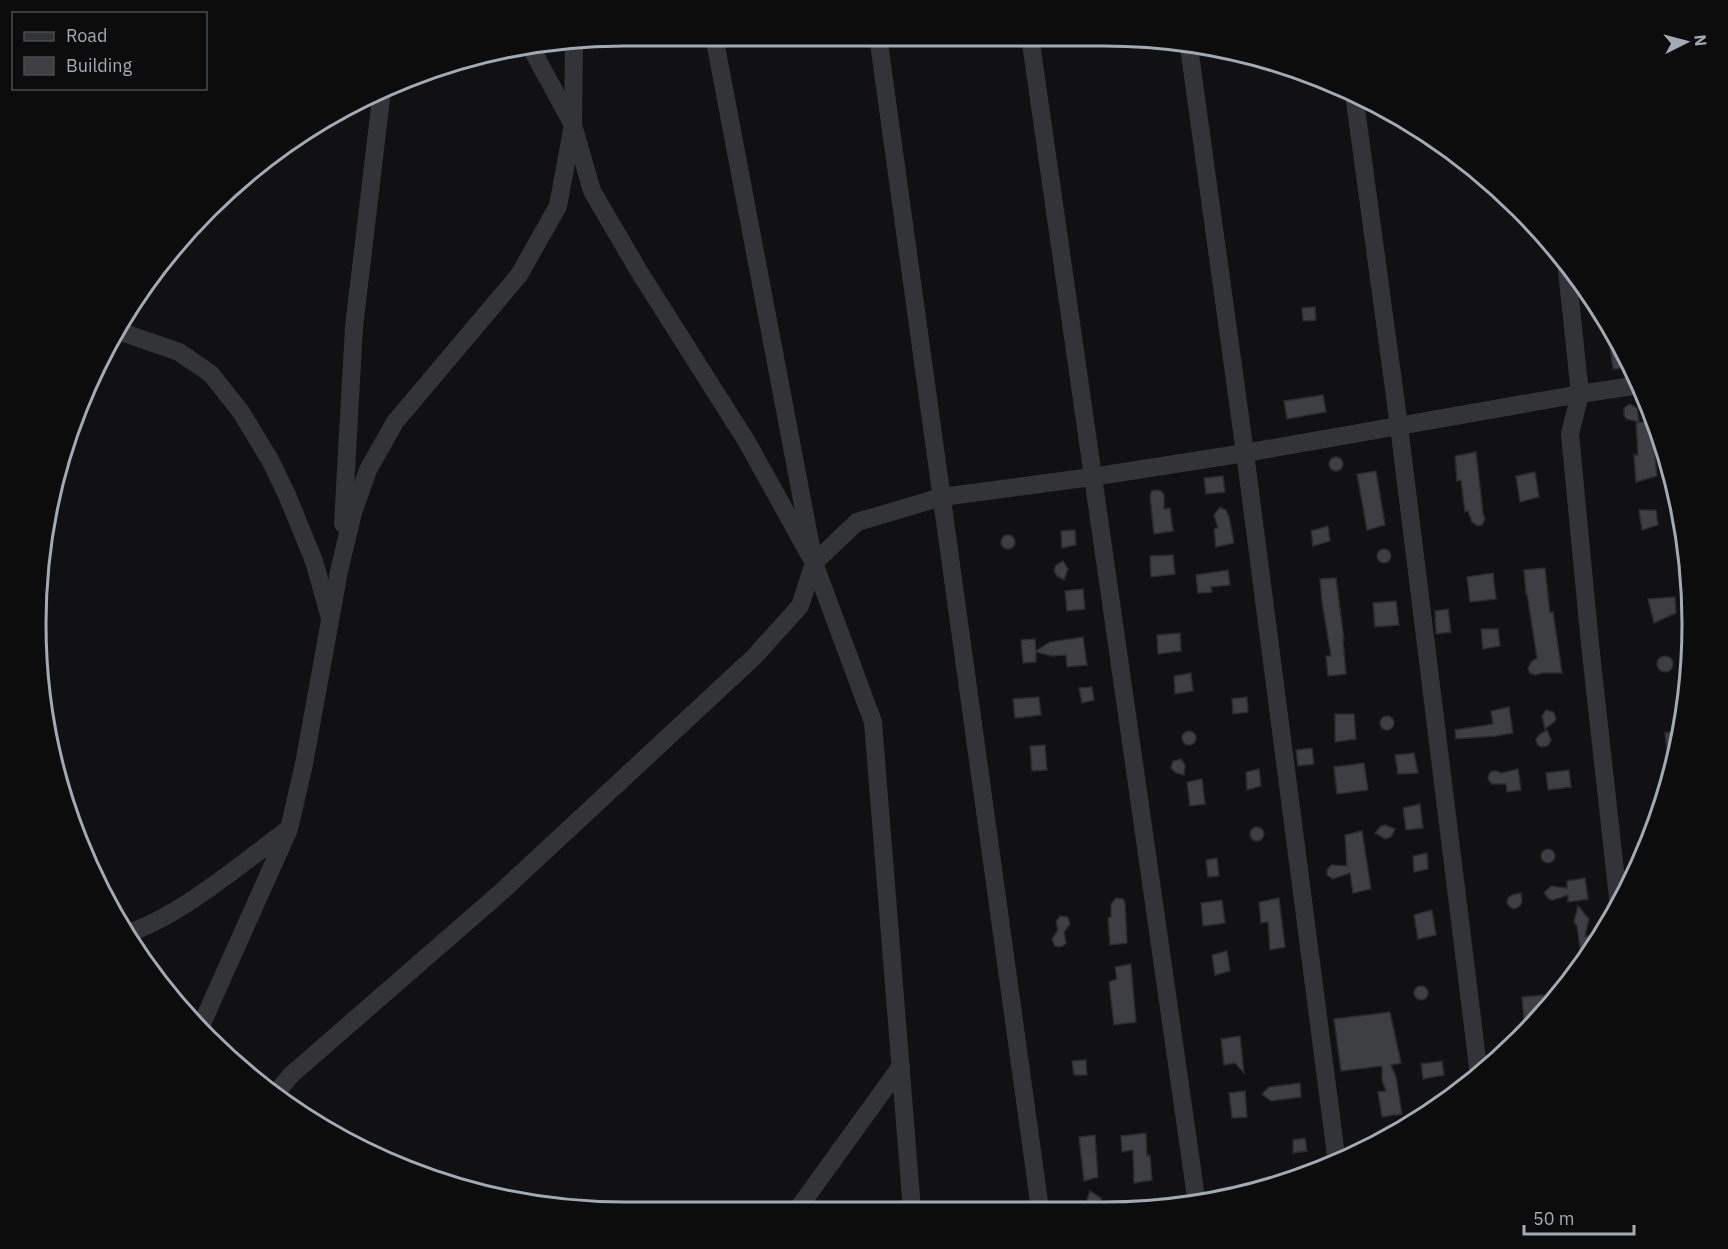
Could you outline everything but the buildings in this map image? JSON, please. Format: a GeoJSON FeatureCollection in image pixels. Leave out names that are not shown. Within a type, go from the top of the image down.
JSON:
{"type":"FeatureCollection","features":[{"type":"Feature","properties":{"kind":"street"},"geometry":{"type":"LineString","coordinates":[[716,46],[814,563]]}},
{"type":"Feature","properties":{"kind":"street"},"geometry":{"type":"LineString","coordinates":[[879,46],[1039,1202]]}},
{"type":"Feature","properties":{"kind":"street"},"geometry":{"type":"LineString","coordinates":[[1031,46],[1196,1195]]}},
{"type":"Feature","properties":{"kind":"street"},"geometry":{"type":"LineString","coordinates":[[204,1020],[289,829],[304,765],[339,571],[353,513],[368,470],[395,422],[519,275],[558,206],[573,125],[574,49]]}},
{"type":"Feature","properties":{"kind":"street"},"geometry":{"type":"LineString","coordinates":[[1190,53],[1245,453],[1336,1154]]}},
{"type":"Feature","properties":{"kind":"street"},"geometry":{"type":"LineString","coordinates":[[534,54],[573,125],[592,192],[640,273],[747,442],[814,563],[873,722],[911,1202]]}},
{"type":"Feature","properties":{"kind":"street"},"geometry":{"type":"LineString","coordinates":[[339,571],[354,327],[381,100]]}},
{"type":"Feature","properties":{"kind":"street"},"geometry":{"type":"LineString","coordinates":[[1355,104],[1399,426],[1478,1065]]}},
{"type":"Feature","properties":{"kind":"street"},"geometry":{"type":"LineString","coordinates":[[1568,281],[1580,394],[1570,434],[1617,889]]}},
{"type":"Feature","properties":{"kind":"street"},"geometry":{"type":"LineString","coordinates":[[125,333],[179,352],[211,374],[241,412],[270,460],[287,495],[314,561],[331,622]]}},
{"type":"Feature","properties":{"kind":"street"},"geometry":{"type":"LineString","coordinates":[[280,1088],[291,1075],[500,893],[754,657],[800,606],[814,563],[857,522],[942,497],[1245,453],[1630,386]]}},
{"type":"Feature","properties":{"kind":"street"},"geometry":{"type":"LineString","coordinates":[[135,931],[194,899],[289,829]]}},
{"type":"Feature","properties":{"kind":"street"},"geometry":{"type":"LineString","coordinates":[[803,1202],[901,1066]]}}]}
